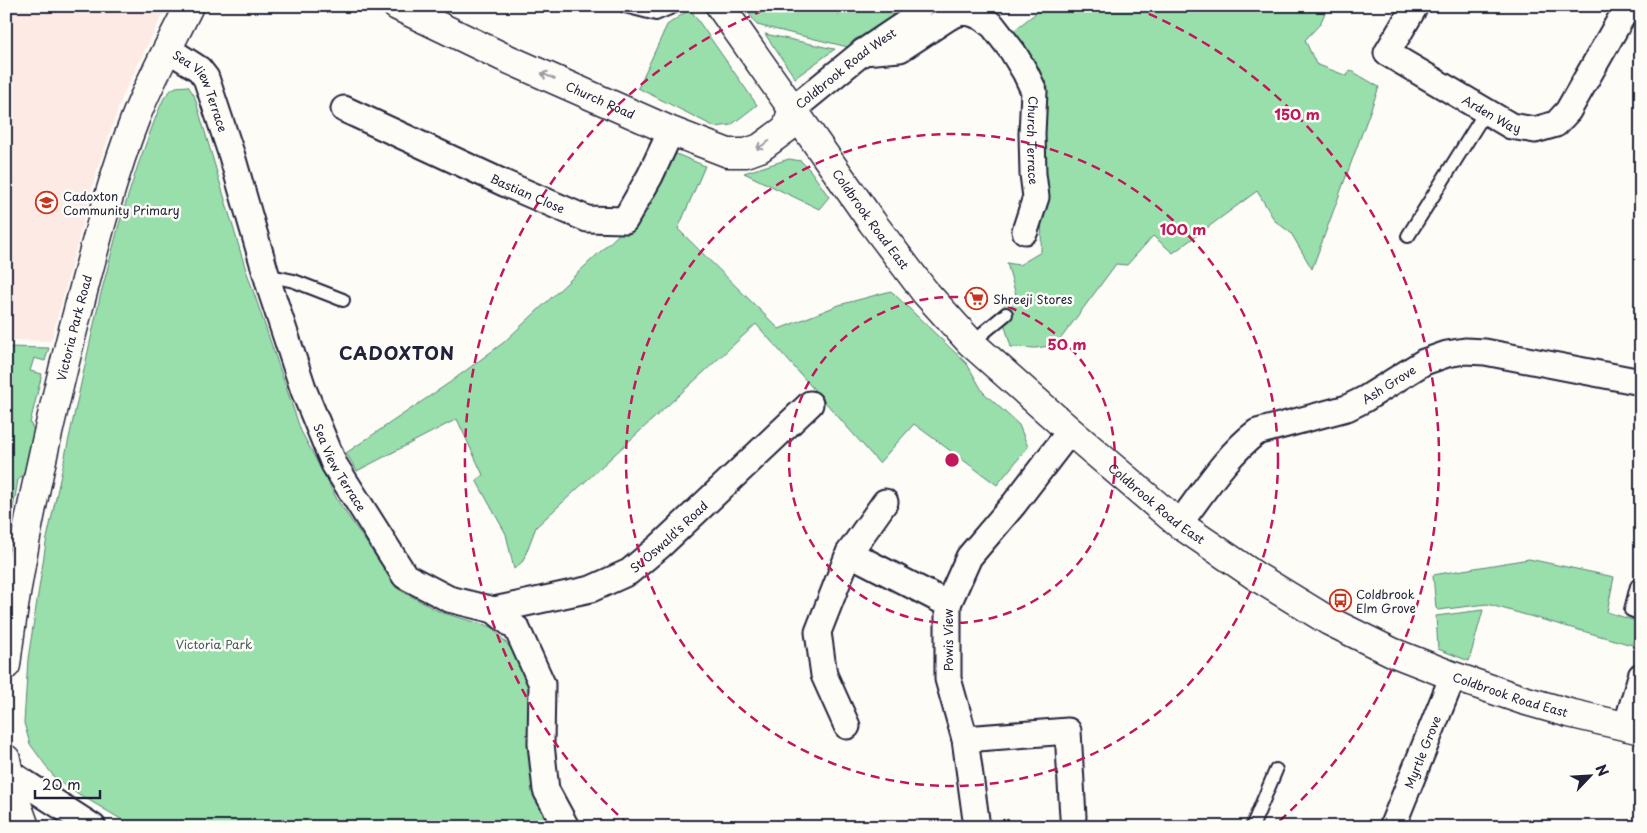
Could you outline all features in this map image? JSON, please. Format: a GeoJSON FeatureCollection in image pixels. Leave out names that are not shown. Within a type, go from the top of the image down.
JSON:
{"type":"FeatureCollection","features":[{"type":"Feature","properties":{"kind":"street","name":"Victoria Park Road"},"geometry":{"type":"LineString","coordinates":[[6,665],[16,595],[36,489],[79,306],[118,165],[138,112],[188,6]]}},
{"type":"Feature","properties":{"kind":"street","name":"Church Road"},"geometry":{"type":"LineString","coordinates":[[397,6],[502,56],[671,131],[728,153],[746,153],[760,148],[787,128],[792,110]]}},
{"type":"Feature","properties":{"kind":"street","name":"Coldbrook Road East"},"geometry":{"type":"LineString","coordinates":[[720,6],[872,222],[925,292],[971,343],[1070,431],[1180,524],[1257,577],[1329,621],[1392,652],[1453,676],[1523,700],[1633,728]]}},
{"type":"Feature","properties":{"kind":"street","name":"Coldbrook Road West"},"geometry":{"type":"LineString","coordinates":[[792,110],[862,52],[912,19],[920,6]]}},
{"type":"Feature","properties":{"kind":"street","name":"Arden Way"},"geometry":{"type":"LineString","coordinates":[[1415,6],[1387,53],[1511,126],[1535,130],[1556,124],[1568,111],[1628,6]]}},
{"type":"Feature","properties":{"kind":"street","name":"Church Terrace"},"geometry":{"type":"LineString","coordinates":[[862,52],[900,49],[949,16],[961,12],[981,17],[993,26],[1013,52],[1034,91],[1032,134],[1033,174],[1036,197],[1025,231]]}},
{"type":"Feature","properties":{"kind":"street","name":"Sea View Terrace"},"geometry":{"type":"LineString","coordinates":[[168,49],[198,69],[206,78],[232,156],[266,275],[304,391],[334,464],[405,576],[449,599],[494,610],[517,629],[542,684],[541,744],[546,790],[566,827]]}},
{"type":"Feature","properties":{"kind":"street","name":"Bastian Close"},"geometry":{"type":"LineString","coordinates":[[344,109],[506,184],[587,219],[625,220],[650,176],[671,131]]}},
{"type":"Feature","properties":{"kind":"street","name":"Ash Grove"},"geometry":{"type":"LineString","coordinates":[[1180,524],[1232,455],[1245,440],[1257,432],[1348,408],[1424,362],[1447,354],[1465,351],[1485,352],[1641,382]]}},
{"type":"Feature","properties":{"kind":"street","name":"St Oswald's Road"},"geometry":{"type":"LineString","coordinates":[[494,610],[592,589],[629,572],[660,546],[810,404]]}},
{"type":"Feature","properties":{"kind":"street","name":"Powis View"},"geometry":{"type":"LineString","coordinates":[[977,827],[965,739],[948,679],[948,604],[969,557],[1014,504],[1070,431]]}},
{"type":"Feature","properties":{"kind":"street"},"geometry":{"type":"LineString","coordinates":[[846,726],[824,675],[818,632],[850,553],[885,502]]}},
{"type":"Feature","properties":{"kind":"street"},"geometry":{"type":"LineString","coordinates":[[850,553],[948,604]]}},
{"type":"Feature","properties":{"kind":"street","name":"Myrtle Grove"},"geometry":{"type":"LineString","coordinates":[[1392,827],[1453,676]]}},
{"type":"Feature","properties":{"kind":"street"},"geometry":{"type":"LineString","coordinates":[[1633,728],[1641,676]]}},
{"type":"Feature","properties":{"kind":"street"},"geometry":{"type":"LineString","coordinates":[[965,739],[1068,731],[1073,817]]}},
{"type":"Feature","properties":{"kind":"street"},"geometry":{"type":"LineString","coordinates":[[7,766],[16,815]]}},
{"type":"Feature","properties":{"kind":"street"},"geometry":{"type":"LineString","coordinates":[[7,766],[57,805],[93,827]]}},
{"type":"Feature","properties":{"kind":"lane"},"geometry":{"type":"LineString","coordinates":[[625,6],[656,14],[675,6]]}},
{"type":"Feature","properties":{"kind":"lane"},"geometry":{"type":"LineString","coordinates":[[1408,236],[1486,111]]}},
{"type":"Feature","properties":{"kind":"lane"},"geometry":{"type":"LineString","coordinates":[[266,275],[294,281],[343,300]]}},
{"type":"Feature","properties":{"kind":"lane"},"geometry":{"type":"LineString","coordinates":[[971,343],[1006,314]]}},
{"type":"Feature","properties":{"kind":"lane"},"geometry":{"type":"LineString","coordinates":[[1637,586],[1631,610],[1641,614]]}},
{"type":"Feature","properties":{"kind":"lane"},"geometry":{"type":"LineString","coordinates":[[1252,827],[1276,770]]}},
{"type":"Feature","properties":{"kind":"shaded area","name":"Cadoxton Community Primary"},"geometry":{"type":"Polygon","coordinates":[[[6,6],[167,6],[123,95],[98,167],[51,341],[6,340],[6,6]]]}},
{"type":"Feature","properties":{"kind":"green space"},"geometry":{"type":"Polygon","coordinates":[[[744,6],[832,6],[839,15],[846,6],[893,6],[893,24],[855,39],[848,47],[757,25],[744,6]]]}},
{"type":"Feature","properties":{"kind":"green space"},"geometry":{"type":"Polygon","coordinates":[[[1045,6],[1328,6],[1320,24],[1305,40],[1316,64],[1347,76],[1350,70],[1379,87],[1312,269],[1291,233],[1275,221],[1257,191],[1173,253],[1153,236],[1127,265],[1116,264],[1056,345],[1036,348],[1011,347],[1000,309],[1016,295],[1007,263],[1019,265],[1041,252],[1042,202],[1038,124],[1008,35],[1045,6]]]}},
{"type":"Feature","properties":{"kind":"green space"},"geometry":{"type":"Polygon","coordinates":[[[690,9],[757,105],[731,125],[715,127],[638,88],[667,25],[690,9]]]}},
{"type":"Feature","properties":{"kind":"green space"},"geometry":{"type":"Polygon","coordinates":[[[765,34],[834,49],[835,49],[795,78],[765,34]]]}},
{"type":"Feature","properties":{"kind":"green space","name":"Victoria Park"},"geometry":{"type":"Polygon","coordinates":[[[188,86],[194,95],[245,267],[301,431],[338,501],[398,589],[440,612],[492,627],[514,652],[529,687],[538,788],[560,827],[134,827],[57,781],[30,744],[24,723],[28,659],[46,543],[100,297],[120,221],[157,114],[164,98],[171,90],[176,87],[188,86]]]}},
{"type":"Feature","properties":{"kind":"green space"},"geometry":{"type":"Polygon","coordinates":[[[674,153],[705,166],[678,229],[779,329],[839,305],[891,291],[967,364],[983,392],[1019,425],[1028,447],[997,485],[914,424],[879,463],[756,324],[536,527],[523,561],[514,569],[506,534],[476,480],[483,475],[457,419],[357,471],[346,453],[449,383],[503,343],[617,236],[648,201],[674,153]]]}},
{"type":"Feature","properties":{"kind":"green space"},"geometry":{"type":"Polygon","coordinates":[[[789,159],[801,161],[810,170],[829,197],[819,209],[744,173],[789,159]]]}},
{"type":"Feature","properties":{"kind":"green space"},"geometry":{"type":"Polygon","coordinates":[[[6,347],[49,348],[45,361],[34,358],[30,371],[42,374],[30,423],[39,439],[26,473],[18,480],[6,548],[6,347]]]}},
{"type":"Feature","properties":{"kind":"green space"},"geometry":{"type":"Polygon","coordinates":[[[1529,559],[1614,577],[1607,612],[1639,622],[1632,645],[1487,604],[1438,610],[1436,608],[1433,575],[1529,559]]]}},
{"type":"Feature","properties":{"kind":"green space"},"geometry":{"type":"Polygon","coordinates":[[[1483,610],[1469,661],[1438,649],[1436,616],[1483,610]]]}},
{"type":"Feature","properties":{"kind":"place","name":"Cadoxton Community Primary"},"geometry":{"type":"Point","coordinates":[47,203]}},
{"type":"Feature","properties":{"kind":"place","name":"Shreeji Stores"},"geometry":{"type":"Point","coordinates":[977,299]}},
{"type":"Feature","properties":{"kind":"place","name":"Coldbrook Elm Grove"},"geometry":{"type":"Point","coordinates":[1340,601]}},
{"type":"Feature","properties":{"kind":"district","name":"CADOXTON"},"geometry":{"type":"Point","coordinates":[397,352]}}]}
